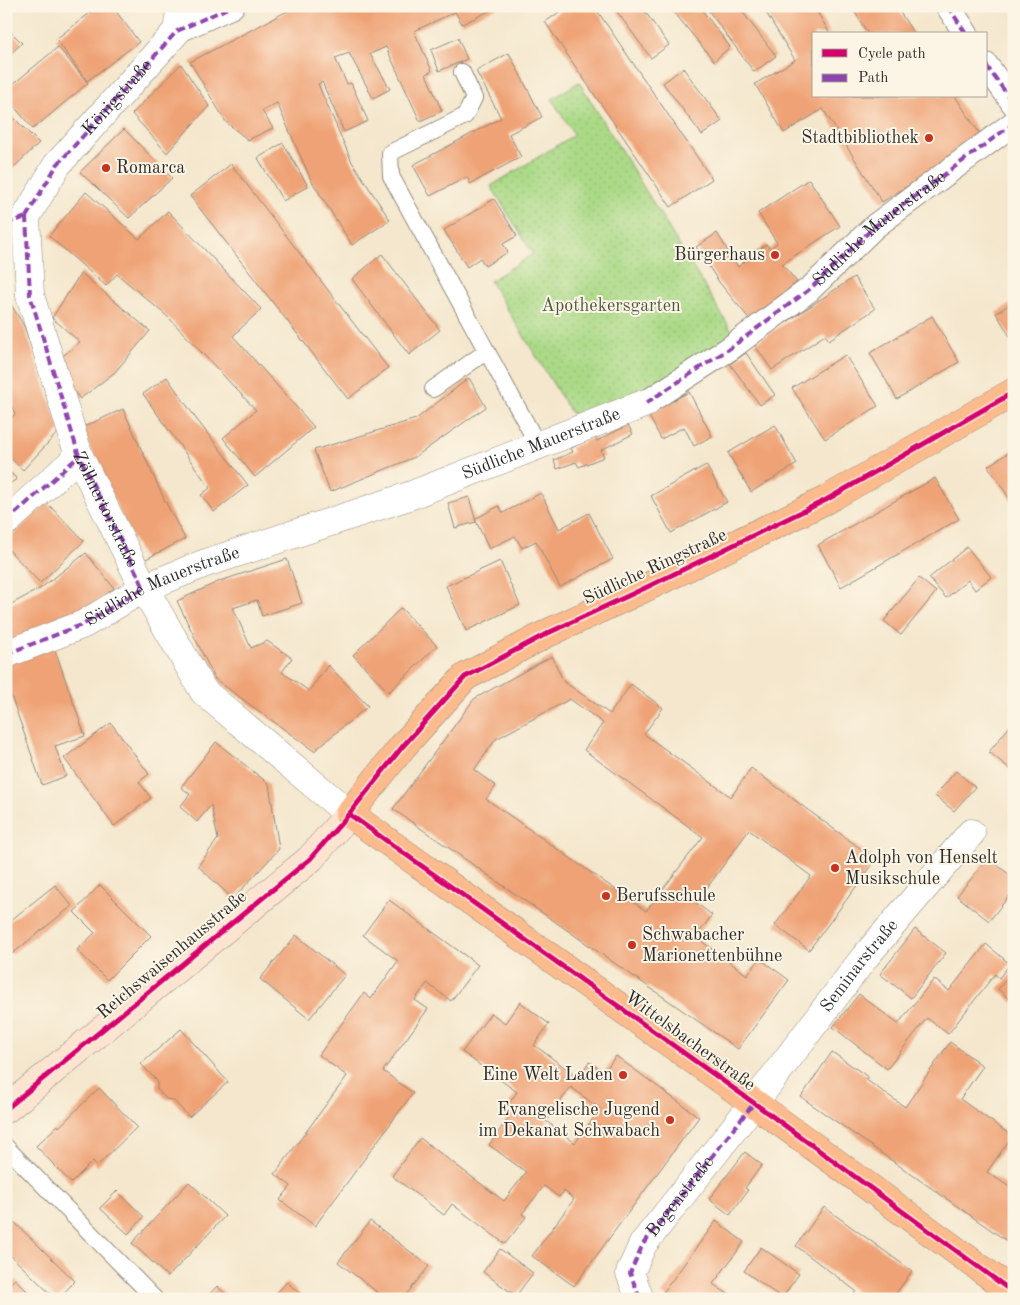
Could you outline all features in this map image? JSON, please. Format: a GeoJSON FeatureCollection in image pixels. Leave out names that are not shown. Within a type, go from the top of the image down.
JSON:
{"type":"FeatureCollection","features":[{"type":"Feature","properties":{"kind":"main road","name":"Südliche Ringstraße"},"geometry":{"type":"LineString","coordinates":[[349,814],[403,746],[465,677],[548,633],[826,500],[1014,392]]}},
{"type":"Feature","properties":{"kind":"main road","name":"Wittelsbacherstraße"},"geometry":{"type":"LineString","coordinates":[[349,814],[754,1103],[1014,1293]]}},
{"type":"Feature","properties":{"kind":"main road","name":"Reichswaisenhausstraße"},"geometry":{"type":"LineString","coordinates":[[6,1109],[310,859],[349,814]]}},
{"type":"Feature","properties":{"kind":"street","name":"Königstraße"},"geometry":{"type":"LineString","coordinates":[[16,220],[57,165],[179,19],[232,6]]}},
{"type":"Feature","properties":{"kind":"street"},"geometry":{"type":"LineString","coordinates":[[948,6],[965,32]]}},
{"type":"Feature","properties":{"kind":"street"},"geometry":{"type":"LineString","coordinates":[[988,67],[1014,104]]}},
{"type":"Feature","properties":{"kind":"street","name":"Südliche Mauerstraße"},"geometry":{"type":"LineString","coordinates":[[6,654],[84,624],[144,588],[203,564],[409,496],[646,403],[729,349],[810,289],[875,226],[1014,123]]}},
{"type":"Feature","properties":{"kind":"street","name":"Zöllnertorstraße"},"geometry":{"type":"LineString","coordinates":[[16,220],[30,295],[79,456],[144,588],[204,692],[349,814]]}},
{"type":"Feature","properties":{"kind":"street"},"geometry":{"type":"LineString","coordinates":[[6,519],[8,520],[79,456]]}},
{"type":"Feature","properties":{"kind":"street","name":"Seminarstraße"},"geometry":{"type":"LineString","coordinates":[[754,1103],[864,958],[971,833]]}},
{"type":"Feature","properties":{"kind":"street","name":"Bogenstraße"},"geometry":{"type":"LineString","coordinates":[[640,1299],[630,1273],[643,1244],[754,1103]]}},
{"type":"Feature","properties":{"kind":"lane"},"geometry":{"type":"LineString","coordinates":[[462,72],[474,98],[465,116],[390,153],[391,176],[538,445]]}},
{"type":"Feature","properties":{"kind":"lane"},"geometry":{"type":"LineString","coordinates":[[433,389],[487,351]]}},
{"type":"Feature","properties":{"kind":"lane"},"geometry":{"type":"LineString","coordinates":[[6,1147],[155,1299]]}},
{"type":"Feature","properties":{"kind":"green space","name":"Apothekersgarten"},"geometry":{"type":"Polygon","coordinates":[[[579,82],[735,336],[661,387],[591,421],[571,413],[490,281],[533,254],[491,186],[574,135],[552,99],[579,82]]]}},
{"type":"Feature","properties":{"kind":"building"},"geometry":{"type":"Polygon","coordinates":[[[99,6],[112,6],[139,42],[87,81],[56,39],[99,6]]]}},
{"type":"Feature","properties":{"kind":"building"},"geometry":{"type":"Polygon","coordinates":[[[297,6],[500,6],[462,24],[455,12],[414,31],[432,71],[426,74],[442,111],[420,121],[386,47],[370,54],[390,89],[373,98],[349,53],[335,58],[347,84],[351,83],[368,121],[344,132],[322,82],[318,84],[352,162],[390,220],[352,245],[311,180],[277,103],[262,111],[273,128],[248,140],[226,122],[190,62],[297,6]]]}},
{"type":"Feature","properties":{"kind":"building"},"geometry":{"type":"Polygon","coordinates":[[[568,6],[594,6],[712,179],[671,207],[545,22],[568,6]]]}},
{"type":"Feature","properties":{"kind":"building"},"geometry":{"type":"Polygon","coordinates":[[[619,6],[641,6],[669,45],[651,58],[615,9],[619,6]]]}},
{"type":"Feature","properties":{"kind":"building"},"geometry":{"type":"Polygon","coordinates":[[[669,6],[699,6],[730,47],[714,61],[669,6]]]}},
{"type":"Feature","properties":{"kind":"building"},"geometry":{"type":"Polygon","coordinates":[[[705,6],[738,6],[776,56],[754,72],[705,6]]]}},
{"type":"Feature","properties":{"kind":"building"},"geometry":{"type":"Polygon","coordinates":[[[762,6],[814,6],[829,32],[812,32],[812,98],[956,98],[983,139],[882,202],[823,109],[784,133],[755,84],[795,60],[762,6]]]}},
{"type":"Feature","properties":{"kind":"building"},"geometry":{"type":"Polygon","coordinates":[[[851,6],[896,6],[913,32],[867,32],[851,6]]]}},
{"type":"Feature","properties":{"kind":"building"},"geometry":{"type":"Polygon","coordinates":[[[6,27],[22,43],[6,58],[6,27]]]}},
{"type":"Feature","properties":{"kind":"building"},"geometry":{"type":"Polygon","coordinates":[[[458,38],[467,59],[439,71],[431,50],[458,38]]]}},
{"type":"Feature","properties":{"kind":"building"},"geometry":{"type":"Polygon","coordinates":[[[58,47],[88,83],[33,129],[6,97],[6,90],[58,47]]]}},
{"type":"Feature","properties":{"kind":"building"},"geometry":{"type":"Polygon","coordinates":[[[509,53],[542,117],[509,134],[521,157],[470,184],[467,177],[430,196],[413,165],[501,118],[476,71],[509,53]]]}},
{"type":"Feature","properties":{"kind":"building"},"geometry":{"type":"Polygon","coordinates":[[[181,64],[209,106],[167,153],[132,114],[181,64]]]}},
{"type":"Feature","properties":{"kind":"building"},"geometry":{"type":"Polygon","coordinates":[[[683,68],[722,121],[702,135],[663,83],[683,68]]]}},
{"type":"Feature","properties":{"kind":"building"},"geometry":{"type":"Polygon","coordinates":[[[6,110],[39,143],[6,175],[6,110]]]}},
{"type":"Feature","properties":{"kind":"building"},"geometry":{"type":"Polygon","coordinates":[[[124,129],[172,178],[129,218],[80,172],[124,129]]]}},
{"type":"Feature","properties":{"kind":"building"},"geometry":{"type":"Polygon","coordinates":[[[283,143],[308,186],[283,201],[258,158],[283,143]]]}},
{"type":"Feature","properties":{"kind":"building"},"geometry":{"type":"Polygon","coordinates":[[[231,164],[388,368],[348,399],[190,196],[231,164]]]}},
{"type":"Feature","properties":{"kind":"building","name":"Bürgerhaus"},"geometry":{"type":"Polygon","coordinates":[[[809,179],[840,226],[782,264],[797,282],[751,321],[719,282],[696,247],[717,233],[738,267],[766,244],[770,249],[777,243],[758,213],[809,179]]]}},
{"type":"Feature","properties":{"kind":"building"},"geometry":{"type":"Polygon","coordinates":[[[86,192],[139,239],[168,211],[261,309],[233,336],[314,427],[255,477],[223,438],[256,410],[168,317],[117,274],[106,286],[49,236],[86,192]]]}},
{"type":"Feature","properties":{"kind":"building"},"geometry":{"type":"Polygon","coordinates":[[[494,199],[517,236],[503,244],[508,252],[485,266],[480,258],[467,267],[444,230],[494,199]]]}},
{"type":"Feature","properties":{"kind":"building"},"geometry":{"type":"Polygon","coordinates":[[[382,254],[440,330],[409,355],[352,279],[382,254]]]}},
{"type":"Feature","properties":{"kind":"building"},"geometry":{"type":"Polygon","coordinates":[[[81,273],[150,331],[115,372],[80,399],[53,364],[80,342],[52,318],[81,273]]]}},
{"type":"Feature","properties":{"kind":"building"},"geometry":{"type":"Polygon","coordinates":[[[854,277],[875,309],[829,340],[825,335],[772,370],[754,344],[854,277]]]}},
{"type":"Feature","properties":{"kind":"building"},"geometry":{"type":"Polygon","coordinates":[[[6,296],[24,326],[60,430],[23,470],[6,454],[6,424],[15,414],[6,394],[6,296]]]}},
{"type":"Feature","properties":{"kind":"building"},"geometry":{"type":"Polygon","coordinates":[[[1014,302],[1014,343],[996,313],[1014,302]]]}},
{"type":"Feature","properties":{"kind":"building"},"geometry":{"type":"Polygon","coordinates":[[[932,316],[959,362],[897,399],[870,353],[932,316]]]}},
{"type":"Feature","properties":{"kind":"building"},"geometry":{"type":"Polygon","coordinates":[[[746,353],[775,395],[760,405],[730,364],[746,353]]]}},
{"type":"Feature","properties":{"kind":"building"},"geometry":{"type":"Polygon","coordinates":[[[845,355],[878,406],[825,439],[792,388],[845,355]]]}},
{"type":"Feature","properties":{"kind":"building"},"geometry":{"type":"Polygon","coordinates":[[[167,377],[197,420],[248,485],[214,512],[201,495],[210,488],[143,394],[167,377]]]}},
{"type":"Feature","properties":{"kind":"building"},"geometry":{"type":"Polygon","coordinates":[[[469,378],[486,407],[415,457],[330,492],[314,450],[416,419],[469,378]]]}},
{"type":"Feature","properties":{"kind":"building"},"geometry":{"type":"Polygon","coordinates":[[[689,392],[712,436],[694,446],[684,427],[661,439],[648,414],[689,392]]]}},
{"type":"Feature","properties":{"kind":"building"},"geometry":{"type":"Polygon","coordinates":[[[123,409],[164,499],[185,539],[144,560],[123,520],[81,428],[123,409]]]}},
{"type":"Feature","properties":{"kind":"building"},"geometry":{"type":"Polygon","coordinates":[[[628,425],[633,434],[601,450],[604,457],[579,467],[576,462],[557,469],[554,460],[573,452],[571,448],[595,437],[597,441],[628,425]]]}},
{"type":"Feature","properties":{"kind":"building"},"geometry":{"type":"Polygon","coordinates":[[[775,425],[797,464],[751,492],[728,453],[775,425]]]}},
{"type":"Feature","properties":{"kind":"building"},"geometry":{"type":"Polygon","coordinates":[[[1014,449],[1014,505],[988,466],[1014,449]]]}},
{"type":"Feature","properties":{"kind":"building"},"geometry":{"type":"Polygon","coordinates":[[[706,465],[727,502],[671,533],[651,496],[706,465]]]}},
{"type":"Feature","properties":{"kind":"building"},"geometry":{"type":"Polygon","coordinates":[[[6,468],[17,479],[6,486],[6,468]]]}},
{"type":"Feature","properties":{"kind":"building"},"geometry":{"type":"Polygon","coordinates":[[[935,478],[959,519],[841,587],[818,545],[935,478]]]}},
{"type":"Feature","properties":{"kind":"building"},"geometry":{"type":"Polygon","coordinates":[[[541,493],[559,529],[589,513],[613,559],[560,587],[536,541],[522,548],[515,536],[489,549],[475,519],[499,506],[503,513],[541,493]]]}},
{"type":"Feature","properties":{"kind":"building"},"geometry":{"type":"Polygon","coordinates":[[[469,497],[476,522],[455,528],[448,503],[469,497]]]}},
{"type":"Feature","properties":{"kind":"building"},"geometry":{"type":"Polygon","coordinates":[[[47,503],[84,541],[40,583],[6,547],[6,541],[47,503]]]}},
{"type":"Feature","properties":{"kind":"building"},"geometry":{"type":"Polygon","coordinates":[[[967,547],[991,577],[975,590],[968,580],[946,598],[929,578],[967,547]]]}},
{"type":"Feature","properties":{"kind":"building"},"geometry":{"type":"Polygon","coordinates":[[[86,553],[114,588],[69,623],[6,648],[6,607],[41,588],[86,553]]]}},
{"type":"Feature","properties":{"kind":"building"},"geometry":{"type":"Polygon","coordinates":[[[287,559],[302,603],[262,616],[257,600],[233,608],[251,648],[267,641],[292,658],[282,672],[309,691],[328,665],[368,706],[314,751],[215,679],[177,601],[220,581],[287,559]]]}},
{"type":"Feature","properties":{"kind":"building"},"geometry":{"type":"Polygon","coordinates":[[[500,561],[520,605],[466,631],[446,586],[500,561]]]}},
{"type":"Feature","properties":{"kind":"building"},"geometry":{"type":"Polygon","coordinates":[[[919,578],[936,592],[901,635],[884,621],[919,578]]]}},
{"type":"Feature","properties":{"kind":"building"},"geometry":{"type":"Polygon","coordinates":[[[401,608],[437,646],[389,692],[353,655],[401,608]]]}},
{"type":"Feature","properties":{"kind":"building"},"geometry":{"type":"Polygon","coordinates":[[[54,647],[85,736],[55,746],[66,776],[42,785],[6,681],[6,663],[54,647]]]}},
{"type":"Feature","properties":{"kind":"building"},"geometry":{"type":"Polygon","coordinates":[[[552,656],[563,681],[610,714],[631,684],[663,708],[644,734],[731,797],[751,768],[876,860],[809,950],[775,925],[811,876],[749,830],[696,903],[712,915],[696,937],[747,975],[760,959],[789,980],[738,1049],[393,809],[474,699],[552,656]],[[570,699],[496,739],[474,770],[496,786],[486,799],[646,911],[703,837],[584,750],[603,723],[570,699]]]}},
{"type":"Feature","properties":{"kind":"building"},"geometry":{"type":"Polygon","coordinates":[[[1014,721],[1014,772],[989,752],[1014,721]]]}},
{"type":"Feature","properties":{"kind":"building"},"geometry":{"type":"Polygon","coordinates":[[[111,723],[149,774],[139,782],[151,798],[114,826],[64,758],[111,723]]]}},
{"type":"Feature","properties":{"kind":"building"},"geometry":{"type":"Polygon","coordinates":[[[216,742],[269,784],[279,849],[233,899],[198,866],[218,839],[211,805],[197,822],[180,807],[190,794],[181,787],[216,742]]]}},
{"type":"Feature","properties":{"kind":"building"},"geometry":{"type":"Polygon","coordinates":[[[956,771],[975,787],[954,811],[935,796],[956,771]]]}},
{"type":"Feature","properties":{"kind":"building"},"geometry":{"type":"Polygon","coordinates":[[[988,858],[1014,878],[1014,890],[989,921],[957,896],[988,858]]]}},
{"type":"Feature","properties":{"kind":"building"},"geometry":{"type":"Polygon","coordinates":[[[55,885],[72,906],[12,954],[6,947],[6,924],[55,885]]]}},
{"type":"Feature","properties":{"kind":"building"},"geometry":{"type":"Polygon","coordinates":[[[100,885],[151,936],[107,980],[77,950],[95,933],[74,912],[100,885]]]}},
{"type":"Feature","properties":{"kind":"building"},"geometry":{"type":"Polygon","coordinates":[[[389,900],[478,965],[451,1001],[427,983],[415,1000],[428,1009],[383,1071],[413,1093],[315,1226],[280,1200],[291,1186],[275,1174],[347,1076],[319,1055],[364,993],[371,999],[398,961],[363,935],[389,900]]]}},
{"type":"Feature","properties":{"kind":"building"},"geometry":{"type":"Polygon","coordinates":[[[915,929],[946,953],[911,998],[880,974],[915,929]]]}},
{"type":"Feature","properties":{"kind":"building"},"geometry":{"type":"Polygon","coordinates":[[[296,935],[345,975],[309,1019],[260,979],[296,935]]]}},
{"type":"Feature","properties":{"kind":"building"},"geometry":{"type":"Polygon","coordinates":[[[986,944],[1010,964],[999,978],[995,974],[948,1034],[927,1018],[887,1069],[833,1027],[859,994],[898,1024],[934,979],[949,991],[986,944]]]}},
{"type":"Feature","properties":{"kind":"building"},"geometry":{"type":"Polygon","coordinates":[[[1014,971],[1014,1003],[998,989],[1014,971]]]}},
{"type":"Feature","properties":{"kind":"building"},"geometry":{"type":"Polygon","coordinates":[[[520,1002],[549,1024],[534,1045],[578,1077],[589,1062],[604,1072],[616,1056],[699,1117],[574,1286],[532,1256],[574,1199],[564,1191],[559,1197],[544,1186],[522,1214],[526,1217],[505,1244],[452,1204],[444,1215],[392,1176],[420,1138],[504,1201],[526,1172],[489,1145],[509,1117],[503,1112],[517,1092],[462,1052],[491,1013],[505,1023],[520,1002]],[[571,1087],[546,1121],[575,1143],[600,1109],[571,1087]]]}},
{"type":"Feature","properties":{"kind":"building"},"geometry":{"type":"Polygon","coordinates":[[[181,1029],[228,1082],[189,1117],[173,1100],[166,1099],[157,1089],[157,1081],[141,1064],[181,1029]]]}},
{"type":"Feature","properties":{"kind":"building"},"geometry":{"type":"Polygon","coordinates":[[[950,1042],[983,1066],[960,1099],[1012,1136],[987,1172],[1014,1190],[1014,1246],[801,1097],[832,1052],[868,1077],[865,1079],[905,1107],[950,1042]]]}},
{"type":"Feature","properties":{"kind":"building"},"geometry":{"type":"Polygon","coordinates":[[[99,1088],[137,1127],[97,1166],[93,1161],[71,1183],[36,1146],[58,1125],[59,1127],[99,1088]]]}},
{"type":"Feature","properties":{"kind":"building"},"geometry":{"type":"Polygon","coordinates":[[[745,1152],[762,1165],[745,1188],[748,1190],[730,1215],[709,1199],[745,1152]]]}},
{"type":"Feature","properties":{"kind":"building"},"geometry":{"type":"Polygon","coordinates":[[[189,1182],[225,1216],[168,1277],[132,1243],[189,1182]]]}},
{"type":"Feature","properties":{"kind":"building"},"geometry":{"type":"Polygon","coordinates":[[[117,1191],[144,1217],[128,1234],[100,1208],[117,1191]]]}},
{"type":"Feature","properties":{"kind":"building"},"geometry":{"type":"Polygon","coordinates":[[[824,1207],[912,1271],[892,1299],[853,1299],[852,1297],[856,1291],[796,1246],[824,1207]]]}},
{"type":"Feature","properties":{"kind":"building"},"geometry":{"type":"Polygon","coordinates":[[[11,1219],[75,1281],[58,1299],[6,1251],[6,1224],[11,1219]]]}},
{"type":"Feature","properties":{"kind":"building"},"geometry":{"type":"Polygon","coordinates":[[[370,1221],[429,1266],[403,1299],[386,1299],[338,1262],[370,1221]]]}},
{"type":"Feature","properties":{"kind":"building"},"geometry":{"type":"Polygon","coordinates":[[[716,1221],[744,1242],[713,1284],[728,1294],[724,1299],[669,1299],[662,1294],[716,1221]]]}},
{"type":"Feature","properties":{"kind":"building"},"geometry":{"type":"Polygon","coordinates":[[[761,1247],[799,1274],[782,1298],[744,1271],[761,1247]]]}},
{"type":"Feature","properties":{"kind":"building"},"geometry":{"type":"Polygon","coordinates":[[[500,1249],[533,1273],[516,1296],[483,1272],[500,1249]]]}},
{"type":"Feature","properties":{"kind":"building"},"geometry":{"type":"Polygon","coordinates":[[[15,1279],[35,1299],[6,1299],[6,1288],[15,1279]]]}},
{"type":"Feature","properties":{"kind":"building"},"geometry":{"type":"Polygon","coordinates":[[[287,1282],[305,1299],[271,1299],[287,1282]]]}},
{"type":"Feature","properties":{"kind":"building"},"geometry":{"type":"Polygon","coordinates":[[[217,1286],[231,1299],[205,1299],[217,1286]]]}},
{"type":"Feature","properties":{"kind":"marked path"},"geometry":{"type":"LineString","coordinates":[[26,217],[57,165],[177,31],[232,6]]}},
{"type":"Feature","properties":{"kind":"marked path"},"geometry":{"type":"LineString","coordinates":[[948,6],[965,32]]}},
{"type":"Feature","properties":{"kind":"marked path"},"geometry":{"type":"LineString","coordinates":[[988,68],[1014,104]]}},
{"type":"Feature","properties":{"kind":"marked path"},"geometry":{"type":"LineString","coordinates":[[646,403],[729,349],[810,289],[875,226],[1014,123]]}},
{"type":"Feature","properties":{"kind":"marked path"},"geometry":{"type":"LineString","coordinates":[[6,224],[26,217]]}},
{"type":"Feature","properties":{"kind":"marked path"},"geometry":{"type":"LineString","coordinates":[[6,654],[84,624],[144,588],[79,456],[30,295],[26,217]]}},
{"type":"Feature","properties":{"kind":"marked path"},"geometry":{"type":"LineString","coordinates":[[6,519],[8,520],[79,456]]}},
{"type":"Feature","properties":{"kind":"marked path"},"geometry":{"type":"LineString","coordinates":[[640,1299],[630,1273],[643,1244],[754,1103]]}},
{"type":"Feature","properties":{"kind":"cycle path"},"geometry":{"type":"LineString","coordinates":[[6,1109],[310,859],[349,814],[403,746],[465,677],[548,633],[826,500],[1014,392]]}},
{"type":"Feature","properties":{"kind":"cycle path"},"geometry":{"type":"LineString","coordinates":[[349,814],[754,1103],[1014,1293]]}},
{"type":"Feature","properties":{"kind":"place","name":"Stadtbibliothek"},"geometry":{"type":"Point","coordinates":[929,138]}},
{"type":"Feature","properties":{"kind":"place","name":"Romarca"},"geometry":{"type":"Point","coordinates":[106,168]}},
{"type":"Feature","properties":{"kind":"place","name":"Bürgerhaus"},"geometry":{"type":"Point","coordinates":[775,255]}},
{"type":"Feature","properties":{"kind":"place","name":"Adolph von Henselt Musikschule"},"geometry":{"type":"Point","coordinates":[835,868]}},
{"type":"Feature","properties":{"kind":"place","name":"Berufsschule"},"geometry":{"type":"Point","coordinates":[606,896]}},
{"type":"Feature","properties":{"kind":"place","name":"Schwabacher Marionettenbühne"},"geometry":{"type":"Point","coordinates":[632,945]}},
{"type":"Feature","properties":{"kind":"place","name":"Eine Welt Laden"},"geometry":{"type":"Point","coordinates":[623,1075]}},
{"type":"Feature","properties":{"kind":"place","name":"Evangelische Jugend im Dekanat Schwabach"},"geometry":{"type":"Point","coordinates":[670,1120]}}]}
